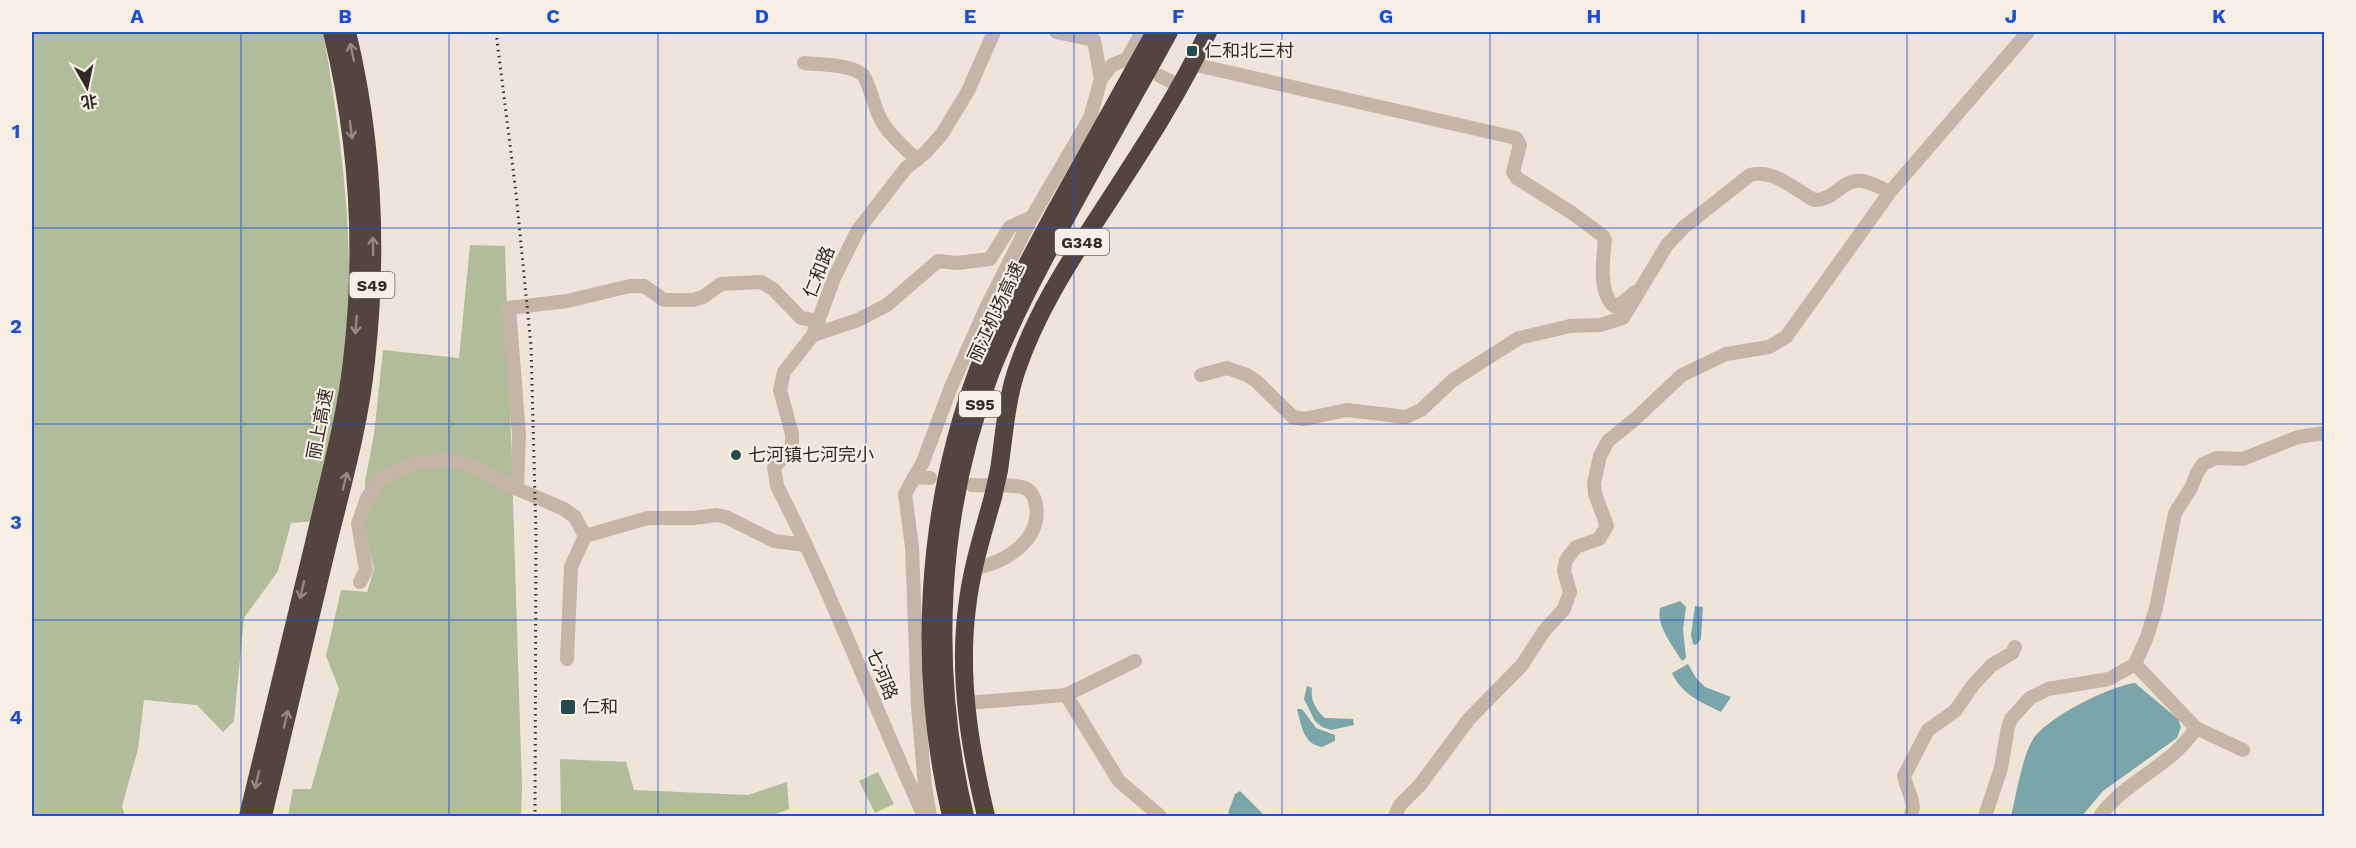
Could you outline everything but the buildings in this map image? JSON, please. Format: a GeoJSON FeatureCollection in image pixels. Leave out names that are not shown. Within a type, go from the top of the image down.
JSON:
{"type":"FeatureCollection","features":[{"type":"Feature","properties":{"kind":"highway","name":"丽上高速"},"geometry":{"type":"LineString","coordinates":[[262,816],[323,535],[348,396],[358,291],[358,222],[353,152],[344,83],[332,32]]}},
{"type":"Feature","properties":{"kind":"highway","name":"丽上高速"},"geometry":{"type":"LineString","coordinates":[[248,816],[323,535],[356,433],[366,363],[372,292],[372,221],[367,151],[347,32]]}},
{"type":"Feature","properties":{"kind":"highway","name":"丽江机场高速"},"geometry":{"type":"LineString","coordinates":[[951,816],[935,723],[931,623],[937,534],[951,458],[979,369],[1017,281],[1155,32]]}},
{"type":"Feature","properties":{"kind":"highway","name":"丽江机场高速"},"geometry":{"type":"LineString","coordinates":[[964,816],[949,730],[944,647],[948,547],[964,461],[990,373],[1028,287],[1169,32]]}},
{"type":"Feature","properties":{"kind":"highway","name":"G348"},"geometry":{"type":"LineString","coordinates":[[986,816],[975,763],[967,703],[965,624],[975,568],[999,470],[1011,390],[1028,342],[1058,279],[1180,86],[1208,32]]}},
{"type":"Feature","properties":{"kind":"street","name":"仁和路"},"geometry":{"type":"LineString","coordinates":[[806,545],[777,486],[774,472],[774,467],[790,450],[792,443],[780,390],[782,376],[813,335],[834,278],[858,230],[906,168],[934,143],[958,108],[994,32]]}},
{"type":"Feature","properties":{"kind":"street"},"geometry":{"type":"LineString","coordinates":[[1056,32],[1094,40],[1101,79]]}},
{"type":"Feature","properties":{"kind":"street"},"geometry":{"type":"LineString","coordinates":[[930,816],[921,748],[911,532],[905,500],[923,462],[951,387],[981,318],[1032,217],[1090,118],[1101,79],[1112,64],[1126,59],[1142,32]]}},
{"type":"Feature","properties":{"kind":"street"},"geometry":{"type":"LineString","coordinates":[[1395,816],[1400,805],[1420,785],[1469,719],[1522,665],[1544,631],[1564,609],[1570,592],[1564,571],[1566,560],[1576,547],[1599,539],[1607,526],[1595,494],[1594,483],[1600,456],[1608,441],[1682,375],[1726,354],[1769,347],[1786,337],[1890,192],[2028,32]]}},
{"type":"Feature","properties":{"kind":"street"},"geometry":{"type":"LineString","coordinates":[[804,63],[848,69],[861,74],[867,80],[872,101],[880,118],[916,160]]}},
{"type":"Feature","properties":{"kind":"street"},"geometry":{"type":"LineString","coordinates":[[1192,64],[1516,138],[1520,145],[1513,172],[1517,178],[1603,236],[1605,240],[1602,274],[1607,298],[1612,306],[1622,303],[1643,285]]}},
{"type":"Feature","properties":{"kind":"street"},"geometry":{"type":"LineString","coordinates":[[1160,76],[1180,86]]}},
{"type":"Feature","properties":{"kind":"street"},"geometry":{"type":"LineString","coordinates":[[1201,375],[1227,368],[1247,375],[1293,417],[1304,419],[1347,411],[1406,417],[1421,411],[1453,380],[1519,338],[1570,326],[1599,325],[1621,320],[1627,314],[1667,245],[1684,227],[1750,175],[1758,172],[1768,174],[1814,201],[1830,197],[1854,181],[1864,181],[1890,192]]}},
{"type":"Feature","properties":{"kind":"street"},"geometry":{"type":"LineString","coordinates":[[813,335],[858,320],[885,307],[938,261],[957,263],[990,259],[1010,227],[1032,217]]}},
{"type":"Feature","properties":{"kind":"street"},"geometry":{"type":"LineString","coordinates":[[517,489],[519,434],[509,308],[567,301],[630,286],[644,286],[664,300],[693,300],[703,297],[721,284],[761,282],[773,288],[801,318],[819,321]]}},
{"type":"Feature","properties":{"kind":"street"},"geometry":{"type":"LineString","coordinates":[[1985,816],[2001,768],[2011,719],[2025,703],[2040,691],[2109,679],[2135,664],[2156,608],[2175,513],[2191,488],[2200,467],[2216,458],[2243,459],[2298,437],[2325,433]]}},
{"type":"Feature","properties":{"kind":"street"},"geometry":{"type":"LineString","coordinates":[[360,582],[366,570],[358,533],[358,519],[371,490],[387,474],[412,464],[447,460],[474,465],[489,476],[572,514],[585,536]]}},
{"type":"Feature","properties":{"kind":"street"},"geometry":{"type":"LineString","coordinates":[[914,477],[930,478]]}},
{"type":"Feature","properties":{"kind":"street"},"geometry":{"type":"LineString","coordinates":[[972,485],[1024,488],[1034,495],[1037,508],[1034,526],[1022,545],[1000,561],[975,568]]}},
{"type":"Feature","properties":{"kind":"street"},"geometry":{"type":"LineString","coordinates":[[567,659],[571,567],[585,536],[648,518],[717,515],[774,540],[806,545]]}},
{"type":"Feature","properties":{"kind":"street","name":"七河路"},"geometry":{"type":"LineString","coordinates":[[806,545],[839,616],[884,729],[924,816]]}},
{"type":"Feature","properties":{"kind":"street"},"geometry":{"type":"LineString","coordinates":[[1910,816],[1913,812],[1913,805],[1904,776],[1928,730],[1955,711],[1973,685],[1992,665],[2012,653],[2015,647]]}},
{"type":"Feature","properties":{"kind":"street"},"geometry":{"type":"LineString","coordinates":[[967,703],[1066,695],[1135,661]]}},
{"type":"Feature","properties":{"kind":"street"},"geometry":{"type":"LineString","coordinates":[[2135,664],[2196,728],[2243,750]]}},
{"type":"Feature","properties":{"kind":"street"},"geometry":{"type":"LineString","coordinates":[[1066,695],[1119,782],[1160,816]]}},
{"type":"Feature","properties":{"kind":"street"},"geometry":{"type":"LineString","coordinates":[[2100,816],[2135,782],[2178,752],[2196,728]]}},
{"type":"Feature","properties":{"kind":"green space"},"geometry":{"type":"Polygon","coordinates":[[[32,32],[323,32],[346,197],[349,281],[345,364],[316,521],[291,523],[278,571],[244,618],[234,721],[223,732],[197,705],[144,700],[138,749],[122,806],[125,816],[32,816],[32,32]]]}},
{"type":"Feature","properties":{"kind":"green space"},"geometry":{"type":"Polygon","coordinates":[[[470,245],[505,246],[522,787],[521,816],[288,816],[293,789],[311,789],[339,689],[326,656],[341,590],[367,592],[374,569],[365,530],[365,482],[374,434],[383,350],[459,358],[470,245]]]}},
{"type":"Feature","properties":{"kind":"green space"},"geometry":{"type":"Polygon","coordinates":[[[560,759],[626,762],[634,790],[748,795],[787,782],[789,809],[770,816],[561,816],[560,759]]]}},
{"type":"Feature","properties":{"kind":"green space"},"geometry":{"type":"Polygon","coordinates":[[[878,772],[894,804],[875,813],[859,781],[878,772]]]}},
{"type":"Feature","properties":{"kind":"water"},"geometry":{"type":"Polygon","coordinates":[[[1680,601],[1686,607],[1683,629],[1686,658],[1682,661],[1666,636],[1659,615],[1660,608],[1680,601]]]}},
{"type":"Feature","properties":{"kind":"water"},"geometry":{"type":"Polygon","coordinates":[[[1695,606],[1703,607],[1701,639],[1696,645],[1693,644],[1691,635],[1695,606]]]}},
{"type":"Feature","properties":{"kind":"water"},"geometry":{"type":"Polygon","coordinates":[[[1688,664],[1696,678],[1705,687],[1731,697],[1721,712],[1693,697],[1676,681],[1672,673],[1688,664]]]}},
{"type":"Feature","properties":{"kind":"water"},"geometry":{"type":"Polygon","coordinates":[[[2135,683],[2178,719],[2181,727],[2177,738],[2103,791],[2082,816],[2011,816],[2028,748],[2039,732],[2079,704],[2110,690],[2135,683]]]}},
{"type":"Feature","properties":{"kind":"water"},"geometry":{"type":"Polygon","coordinates":[[[1307,686],[1312,688],[1314,704],[1325,718],[1353,719],[1354,725],[1331,730],[1322,727],[1315,721],[1304,699],[1307,686]]]}},
{"type":"Feature","properties":{"kind":"water"},"geometry":{"type":"Polygon","coordinates":[[[1297,709],[1302,709],[1316,728],[1335,735],[1335,741],[1322,747],[1311,742],[1304,732],[1297,709]]]}},
{"type":"Feature","properties":{"kind":"water"},"geometry":{"type":"Polygon","coordinates":[[[1240,791],[1265,816],[1234,816],[1228,813],[1235,794],[1240,791]]]}},
{"type":"Feature","properties":{"kind":"railway"},"geometry":{"type":"LineString","coordinates":[[496,32],[516,193],[531,346],[536,536],[535,816]]}},
{"type":"Feature","properties":{"kind":"place","name":"仁和北三村"},"geometry":{"type":"Point","coordinates":[1192,51]}},
{"type":"Feature","properties":{"kind":"place","name":"七河镇七河完小"},"geometry":{"type":"Point","coordinates":[736,455]}},
{"type":"Feature","properties":{"kind":"place","name":"仁和"},"geometry":{"type":"Point","coordinates":[568,707]}}]}
